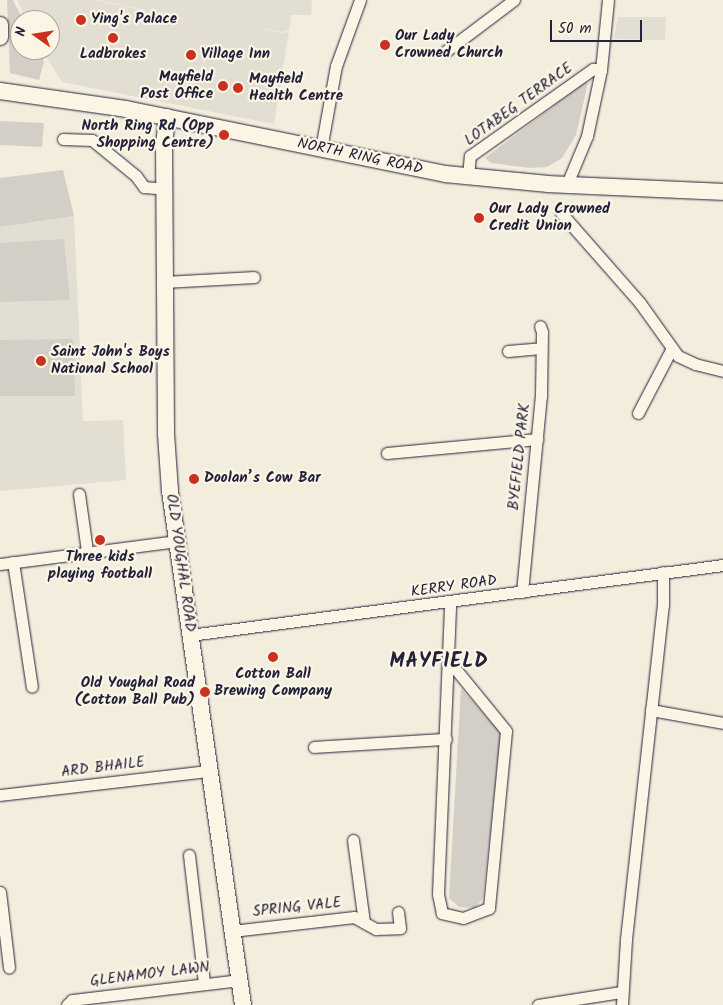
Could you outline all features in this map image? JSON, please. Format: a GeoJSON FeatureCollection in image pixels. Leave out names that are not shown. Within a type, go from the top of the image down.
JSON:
{"type":"FeatureCollection","features":[{"type":"Feature","properties":{"kind":"street"},"geometry":{"type":"LineString","coordinates":[[321,149],[336,66],[360,0]]}},
{"type":"Feature","properties":{"kind":"street"},"geometry":{"type":"LineString","coordinates":[[446,51],[514,0]]}},
{"type":"Feature","properties":{"kind":"street"},"geometry":{"type":"LineString","coordinates":[[567,184],[586,136],[601,70],[608,0]]}},
{"type":"Feature","properties":{"kind":"street"},"geometry":{"type":"LineString","coordinates":[[0,25],[0,37]]}},
{"type":"Feature","properties":{"kind":"street","name":"LOTABEG TERRACE"},"geometry":{"type":"LineString","coordinates":[[468,177],[470,156],[593,69],[601,70]]}},
{"type":"Feature","properties":{"kind":"street","name":"NORTH RING ROAD"},"geometry":{"type":"LineString","coordinates":[[0,91],[60,97],[468,177],[723,192]]}},
{"type":"Feature","properties":{"kind":"street","name":"OLD YOUGHAL ROAD"},"geometry":{"type":"LineString","coordinates":[[167,117],[164,144],[166,434],[176,540],[243,1005]]}},
{"type":"Feature","properties":{"kind":"street"},"geometry":{"type":"LineString","coordinates":[[63,139],[92,140],[136,176],[144,187],[165,189]]}},
{"type":"Feature","properties":{"kind":"street"},"geometry":{"type":"LineString","coordinates":[[561,213],[640,304],[678,356],[695,364],[723,371]]}},
{"type":"Feature","properties":{"kind":"street"},"geometry":{"type":"LineString","coordinates":[[165,282],[254,277]]}},
{"type":"Feature","properties":{"kind":"street","name":"BYEFIELD PARK"},"geometry":{"type":"LineString","coordinates":[[522,592],[541,396],[542,332],[540,326]]}},
{"type":"Feature","properties":{"kind":"street"},"geometry":{"type":"LineString","coordinates":[[508,351],[541,348]]}},
{"type":"Feature","properties":{"kind":"street"},"geometry":{"type":"LineString","coordinates":[[638,412],[672,348]]}},
{"type":"Feature","properties":{"kind":"street"},"geometry":{"type":"LineString","coordinates":[[387,453],[537,439]]}},
{"type":"Feature","properties":{"kind":"street"},"geometry":{"type":"LineString","coordinates":[[79,494],[87,551]]}},
{"type":"Feature","properties":{"kind":"street"},"geometry":{"type":"LineString","coordinates":[[0,564],[176,540]]}},
{"type":"Feature","properties":{"kind":"street"},"geometry":{"type":"LineString","coordinates":[[13,562],[32,687]]}},
{"type":"Feature","properties":{"kind":"street","name":"KERRY ROAD"},"geometry":{"type":"LineString","coordinates":[[190,635],[450,603],[723,565]]}},
{"type":"Feature","properties":{"kind":"street"},"geometry":{"type":"LineString","coordinates":[[622,1005],[621,992],[663,606],[663,572]]}},
{"type":"Feature","properties":{"kind":"street"},"geometry":{"type":"LineString","coordinates":[[449,661],[506,731],[489,908],[463,918],[442,913],[438,894],[446,739],[450,603]]}},
{"type":"Feature","properties":{"kind":"street"},"geometry":{"type":"LineString","coordinates":[[651,710],[723,723]]}},
{"type":"Feature","properties":{"kind":"street"},"geometry":{"type":"LineString","coordinates":[[314,747],[446,739]]}},
{"type":"Feature","properties":{"kind":"street","name":"ARD BHAILE"},"geometry":{"type":"LineString","coordinates":[[0,795],[209,771]]}},
{"type":"Feature","properties":{"kind":"street","name":"SPRING VALE"},"geometry":{"type":"LineString","coordinates":[[352,840],[364,922]]}},
{"type":"Feature","properties":{"kind":"street"},"geometry":{"type":"LineString","coordinates":[[189,855],[204,983]]}},
{"type":"Feature","properties":{"kind":"street"},"geometry":{"type":"LineString","coordinates":[[0,892],[9,967]]}},
{"type":"Feature","properties":{"kind":"street","name":"SPRING VALE"},"geometry":{"type":"LineString","coordinates":[[232,930],[354,917],[376,929],[400,928],[398,912]]}},
{"type":"Feature","properties":{"kind":"street","name":"GLENAMOY LAWN"},"geometry":{"type":"LineString","coordinates":[[67,1005],[72,1000],[127,999],[204,983],[239,980]]}},
{"type":"Feature","properties":{"kind":"street"},"geometry":{"type":"LineString","coordinates":[[538,1005],[621,992]]}},
{"type":"Feature","properties":{"kind":"shaded area"},"geometry":{"type":"Polygon","coordinates":[[[7,0],[13,0],[18,10],[10,10],[10,60],[43,60],[44,62],[39,80],[10,73],[7,0]]]}},
{"type":"Feature","properties":{"kind":"shaded area"},"geometry":{"type":"Polygon","coordinates":[[[17,0],[94,0],[247,32],[98,0],[312,0],[311,15],[291,15],[289,30],[282,32],[249,26],[282,33],[289,31],[274,124],[62,82],[48,60],[60,60],[60,10],[22,10],[17,0]]]}},
{"type":"Feature","properties":{"kind":"shaded area"},"geometry":{"type":"Polygon","coordinates":[[[618,17],[666,17],[665,40],[614,39],[618,17]]]}},
{"type":"Feature","properties":{"kind":"shaded area"},"geometry":{"type":"Polygon","coordinates":[[[585,82],[588,83],[576,135],[562,158],[547,167],[530,168],[491,163],[485,158],[585,82]]]}},
{"type":"Feature","properties":{"kind":"shaded area"},"geometry":{"type":"Polygon","coordinates":[[[0,121],[44,123],[42,147],[0,145],[0,121]]]}},
{"type":"Feature","properties":{"kind":"shaded area"},"geometry":{"type":"Polygon","coordinates":[[[63,170],[74,216],[0,227],[0,178],[63,170]]]}},
{"type":"Feature","properties":{"kind":"shaded area","name":"Saint John's Boys National School"},"geometry":{"type":"Polygon","coordinates":[[[74,216],[83,421],[123,420],[126,480],[0,491],[0,227],[74,216]]]}},
{"type":"Feature","properties":{"kind":"shaded area"},"geometry":{"type":"Polygon","coordinates":[[[64,239],[70,300],[0,302],[0,243],[64,239]]]}},
{"type":"Feature","properties":{"kind":"shaded area"},"geometry":{"type":"Polygon","coordinates":[[[73,339],[75,396],[0,396],[0,340],[73,339]]]}},
{"type":"Feature","properties":{"kind":"shaded area"},"geometry":{"type":"Polygon","coordinates":[[[461,688],[501,733],[483,898],[475,908],[459,907],[449,898],[461,688]]]}},
{"type":"Feature","properties":{"kind":"place","name":"Ying's Palace"},"geometry":{"type":"Point","coordinates":[81,20]}},
{"type":"Feature","properties":{"kind":"place","name":"Ladbrokes"},"geometry":{"type":"Point","coordinates":[113,38]}},
{"type":"Feature","properties":{"kind":"place","name":"Our Lady Crowned Church"},"geometry":{"type":"Point","coordinates":[385,45]}},
{"type":"Feature","properties":{"kind":"place","name":"Village Inn"},"geometry":{"type":"Point","coordinates":[191,55]}},
{"type":"Feature","properties":{"kind":"place","name":"Mayfield Post Office"},"geometry":{"type":"Point","coordinates":[223,86]}},
{"type":"Feature","properties":{"kind":"place","name":"Mayfield Health Centre"},"geometry":{"type":"Point","coordinates":[238,88]}},
{"type":"Feature","properties":{"kind":"place","name":"North Ring Rd (Opp Shopping Centre)"},"geometry":{"type":"Point","coordinates":[224,135]}},
{"type":"Feature","properties":{"kind":"place","name":"Our Lady Crowned Credit Union"},"geometry":{"type":"Point","coordinates":[479,218]}},
{"type":"Feature","properties":{"kind":"place","name":"Saint John's Boys National School"},"geometry":{"type":"Point","coordinates":[41,361]}},
{"type":"Feature","properties":{"kind":"place","name":"Doolan’s Cow Bar"},"geometry":{"type":"Point","coordinates":[194,479]}},
{"type":"Feature","properties":{"kind":"place","name":"Three kids playing football"},"geometry":{"type":"Point","coordinates":[100,540]}},
{"type":"Feature","properties":{"kind":"place","name":"Cotton Ball Brewing Company"},"geometry":{"type":"Point","coordinates":[273,657]}},
{"type":"Feature","properties":{"kind":"place","name":"Old Youghal Road (Cotton Ball Pub)"},"geometry":{"type":"Point","coordinates":[205,692]}},
{"type":"Feature","properties":{"kind":"district","name":"MAYFIELD"},"geometry":{"type":"Point","coordinates":[439,662]}}]}
